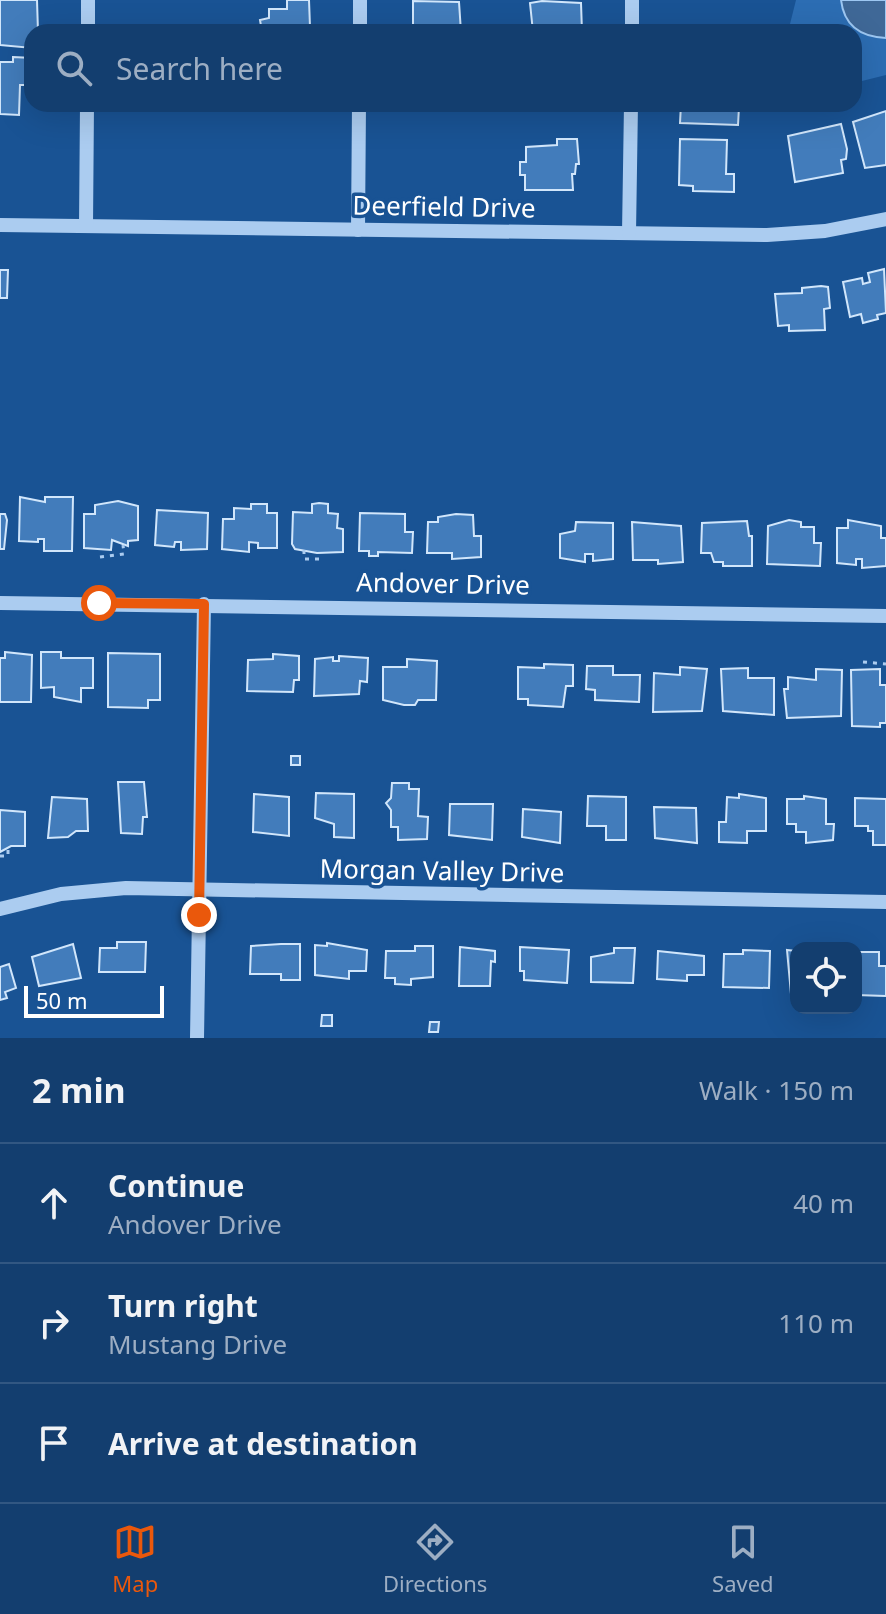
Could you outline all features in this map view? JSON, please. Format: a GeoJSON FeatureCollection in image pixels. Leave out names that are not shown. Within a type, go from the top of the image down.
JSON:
{"type":"FeatureCollection","features":[{"type":"Feature","properties":{"kind":"street"},"geometry":{"type":"LineString","coordinates":[[88,0],[88,24]]}},
{"type":"Feature","properties":{"kind":"street"},"geometry":{"type":"LineString","coordinates":[[360,0],[360,24]]}},
{"type":"Feature","properties":{"kind":"street"},"geometry":{"type":"LineString","coordinates":[[632,0],[632,24]]}},
{"type":"Feature","properties":{"kind":"street"},"geometry":{"type":"LineString","coordinates":[[86,226],[87,112]]}},
{"type":"Feature","properties":{"kind":"street"},"geometry":{"type":"LineString","coordinates":[[358,230],[359,112]]}},
{"type":"Feature","properties":{"kind":"street"},"geometry":{"type":"LineString","coordinates":[[629,233],[631,112]]}},
{"type":"Feature","properties":{"kind":"street","name":"Deerfield Drive"},"geometry":{"type":"LineString","coordinates":[[0,225],[767,235],[825,231],[886,219]]}},
{"type":"Feature","properties":{"kind":"street","name":"Andover Drive"},"geometry":{"type":"LineString","coordinates":[[0,603],[886,616]]}},
{"type":"Feature","properties":{"kind":"street"},"geometry":{"type":"LineString","coordinates":[[197,1038],[204,604]]}},
{"type":"Feature","properties":{"kind":"street","name":"Morgan Valley Drive"},"geometry":{"type":"LineString","coordinates":[[0,909],[44,897],[90,890],[886,902]]}},
{"type":"Feature","properties":{"kind":"path"},"geometry":{"type":"LineString","coordinates":[[100,557],[120,557],[124,554],[123,545]]}},
{"type":"Feature","properties":{"kind":"path"},"geometry":{"type":"LineString","coordinates":[[304,550],[304,559],[325,559]]}},
{"type":"Feature","properties":{"kind":"path"},"geometry":{"type":"LineString","coordinates":[[863,662],[886,664]]}},
{"type":"Feature","properties":{"kind":"path"},"geometry":{"type":"LineString","coordinates":[[0,856],[8,856],[8,849]]}},
{"type":"Feature","properties":{"kind":"shaded area"},"geometry":{"type":"Polygon","coordinates":[[[796,0],[886,0],[886,75],[862,81],[862,24],[790,24],[796,0]]]}},
{"type":"Feature","properties":{"kind":"shaded area"},"geometry":{"type":"Polygon","coordinates":[[[841,0],[886,0],[886,38],[862,32],[862,24],[851,24],[841,0]]]}},
{"type":"Feature","properties":{"kind":"building"},"geometry":{"type":"Polygon","coordinates":[[[0,0],[37,0],[38,24],[24,24],[24,47],[0,45],[0,0]]]}},
{"type":"Feature","properties":{"kind":"building"},"geometry":{"type":"Polygon","coordinates":[[[287,0],[309,0],[310,24],[261,24],[260,20],[269,18],[269,9],[287,9],[287,0]]]}},
{"type":"Feature","properties":{"kind":"building"},"geometry":{"type":"Polygon","coordinates":[[[413,1],[459,2],[460,24],[413,24],[413,1]]]}},
{"type":"Feature","properties":{"kind":"building"},"geometry":{"type":"Polygon","coordinates":[[[530,3],[581,3],[582,24],[532,24],[530,3]]]}},
{"type":"Feature","properties":{"kind":"building"},"geometry":{"type":"Polygon","coordinates":[[[13,57],[24,58],[19,115],[0,114],[0,62],[13,62],[13,57]]]}},
{"type":"Feature","properties":{"kind":"building"},"geometry":{"type":"Polygon","coordinates":[[[886,111],[886,165],[865,168],[853,122],[886,111]]]}},
{"type":"Feature","properties":{"kind":"building"},"geometry":{"type":"Polygon","coordinates":[[[681,112],[739,112],[738,125],[680,123],[681,112]]]}},
{"type":"Feature","properties":{"kind":"building"},"geometry":{"type":"Polygon","coordinates":[[[841,124],[847,149],[846,159],[841,160],[843,173],[795,182],[788,136],[841,124]]]}},
{"type":"Feature","properties":{"kind":"building"},"geometry":{"type":"Polygon","coordinates":[[[557,139],[577,139],[579,164],[576,164],[575,174],[572,174],[573,190],[525,190],[525,175],[520,175],[520,162],[526,162],[526,147],[557,145],[557,139]]]}},
{"type":"Feature","properties":{"kind":"building"},"geometry":{"type":"Polygon","coordinates":[[[680,139],[727,140],[726,174],[734,174],[734,192],[693,191],[693,186],[679,185],[680,139]]]}},
{"type":"Feature","properties":{"kind":"building"},"geometry":{"type":"Polygon","coordinates":[[[884,269],[886,313],[863,323],[861,314],[850,317],[843,282],[862,278],[863,284],[870,282],[868,273],[884,269]]]}},
{"type":"Feature","properties":{"kind":"building"},"geometry":{"type":"Polygon","coordinates":[[[0,270],[8,270],[7,298],[0,298],[0,270]]]}},
{"type":"Feature","properties":{"kind":"building"},"geometry":{"type":"Polygon","coordinates":[[[828,287],[830,308],[824,309],[825,330],[789,331],[789,325],[778,326],[775,294],[802,293],[802,288],[828,287]]]}},
{"type":"Feature","properties":{"kind":"building"},"geometry":{"type":"Polygon","coordinates":[[[20,497],[45,502],[45,497],[73,497],[72,551],[44,551],[44,539],[38,539],[38,542],[19,541],[20,497]]]}},
{"type":"Feature","properties":{"kind":"building"},"geometry":{"type":"Polygon","coordinates":[[[118,501],[138,506],[138,540],[128,541],[128,546],[112,540],[111,550],[84,548],[84,514],[95,514],[95,505],[118,501]]]}},
{"type":"Feature","properties":{"kind":"building"},"geometry":{"type":"Polygon","coordinates":[[[251,504],[267,504],[267,513],[277,513],[277,548],[258,548],[258,543],[249,542],[249,552],[222,549],[223,519],[234,519],[234,508],[251,509],[251,504]]]}},
{"type":"Feature","properties":{"kind":"building"},"geometry":{"type":"Polygon","coordinates":[[[312,504],[328,504],[328,513],[338,514],[337,528],[343,529],[343,552],[317,553],[295,549],[292,544],[293,512],[312,513],[312,504]]]}},
{"type":"Feature","properties":{"kind":"building"},"geometry":{"type":"Polygon","coordinates":[[[157,510],[208,513],[207,549],[181,550],[181,542],[175,542],[174,547],[155,545],[157,510]]]}},
{"type":"Feature","properties":{"kind":"building"},"geometry":{"type":"Polygon","coordinates":[[[360,513],[405,514],[405,532],[413,532],[412,553],[378,552],[378,556],[369,556],[369,551],[359,551],[360,513]]]}},
{"type":"Feature","properties":{"kind":"building"},"geometry":{"type":"Polygon","coordinates":[[[0,514],[5,514],[7,520],[4,549],[0,549],[0,514]]]}},
{"type":"Feature","properties":{"kind":"building"},"geometry":{"type":"Polygon","coordinates":[[[473,515],[474,536],[481,536],[481,557],[452,559],[452,553],[427,553],[428,522],[438,522],[438,517],[473,515]]]}},
{"type":"Feature","properties":{"kind":"building"},"geometry":{"type":"Polygon","coordinates":[[[789,520],[801,522],[801,527],[814,527],[814,543],[821,543],[820,566],[767,564],[768,526],[789,520]]]}},
{"type":"Feature","properties":{"kind":"building"},"geometry":{"type":"Polygon","coordinates":[[[848,520],[881,526],[881,538],[886,538],[886,566],[862,568],[862,559],[856,559],[856,565],[837,563],[837,528],[848,528],[848,520]]]}},
{"type":"Feature","properties":{"kind":"building"},"geometry":{"type":"Polygon","coordinates":[[[747,521],[749,536],[752,536],[752,566],[723,566],[723,562],[714,562],[711,553],[701,553],[702,523],[747,521]]]}},
{"type":"Feature","properties":{"kind":"building"},"geometry":{"type":"Polygon","coordinates":[[[576,522],[613,523],[613,559],[593,561],[593,554],[585,554],[585,562],[560,558],[560,534],[575,531],[576,522]]]}},
{"type":"Feature","properties":{"kind":"building"},"geometry":{"type":"Polygon","coordinates":[[[632,522],[681,526],[683,562],[658,564],[658,560],[633,560],[632,522]]]}},
{"type":"Feature","properties":{"kind":"building"},"geometry":{"type":"Polygon","coordinates":[[[5,652],[32,655],[31,702],[0,702],[0,658],[5,658],[5,652]]]}},
{"type":"Feature","properties":{"kind":"building"},"geometry":{"type":"Polygon","coordinates":[[[41,652],[61,652],[61,658],[93,658],[93,688],[81,688],[81,702],[54,697],[54,687],[41,688],[41,652]]]}},
{"type":"Feature","properties":{"kind":"building"},"geometry":{"type":"Polygon","coordinates":[[[108,653],[160,654],[160,700],[148,700],[148,708],[108,707],[108,653]]]}},
{"type":"Feature","properties":{"kind":"building"},"geometry":{"type":"Polygon","coordinates":[[[273,654],[299,656],[299,680],[294,680],[293,692],[247,691],[248,660],[273,659],[273,654]]]}},
{"type":"Feature","properties":{"kind":"building"},"geometry":{"type":"Polygon","coordinates":[[[339,656],[368,658],[367,682],[360,681],[359,694],[314,696],[315,659],[333,657],[333,661],[339,661],[339,656]]]}},
{"type":"Feature","properties":{"kind":"building"},"geometry":{"type":"Polygon","coordinates":[[[407,659],[437,661],[436,700],[418,700],[415,705],[404,705],[383,700],[383,667],[407,667],[407,659]]]}},
{"type":"Feature","properties":{"kind":"building"},"geometry":{"type":"Polygon","coordinates":[[[544,664],[573,665],[573,686],[566,686],[563,707],[528,705],[528,699],[518,699],[518,667],[544,668],[544,664]]]}},
{"type":"Feature","properties":{"kind":"building"},"geometry":{"type":"Polygon","coordinates":[[[587,666],[613,666],[613,675],[640,675],[639,702],[595,700],[595,690],[586,689],[587,666]]]}},
{"type":"Feature","properties":{"kind":"building"},"geometry":{"type":"Polygon","coordinates":[[[680,667],[707,669],[702,711],[653,712],[654,673],[680,675],[680,667]]]}},
{"type":"Feature","properties":{"kind":"building"},"geometry":{"type":"Polygon","coordinates":[[[748,668],[748,678],[774,678],[774,715],[723,711],[721,669],[748,668]]]}},
{"type":"Feature","properties":{"kind":"building"},"geometry":{"type":"Polygon","coordinates":[[[816,669],[842,670],[841,716],[787,718],[784,689],[788,689],[788,677],[816,680],[816,669]]]}},
{"type":"Feature","properties":{"kind":"building"},"geometry":{"type":"Polygon","coordinates":[[[880,669],[880,685],[886,685],[886,723],[880,723],[880,727],[852,726],[851,670],[880,669]]]}},
{"type":"Feature","properties":{"kind":"building"},"geometry":{"type":"Polygon","coordinates":[[[291,756],[300,756],[300,765],[291,765],[291,756]]]}},
{"type":"Feature","properties":{"kind":"building"},"geometry":{"type":"Polygon","coordinates":[[[118,782],[144,782],[147,817],[143,817],[142,834],[121,833],[118,782]]]}},
{"type":"Feature","properties":{"kind":"building"},"geometry":{"type":"Polygon","coordinates":[[[392,783],[409,783],[409,789],[419,789],[418,816],[428,817],[427,839],[398,840],[398,827],[391,827],[391,810],[386,803],[391,798],[392,783]]]}},
{"type":"Feature","properties":{"kind":"building"},"geometry":{"type":"Polygon","coordinates":[[[316,793],[354,794],[354,838],[334,837],[334,824],[315,818],[316,793]]]}},
{"type":"Feature","properties":{"kind":"building"},"geometry":{"type":"Polygon","coordinates":[[[254,794],[289,797],[289,836],[253,832],[254,794]]]}},
{"type":"Feature","properties":{"kind":"building"},"geometry":{"type":"Polygon","coordinates":[[[739,794],[766,798],[766,831],[747,831],[747,843],[719,842],[719,822],[726,822],[727,797],[739,798],[739,794]]]}},
{"type":"Feature","properties":{"kind":"building"},"geometry":{"type":"Polygon","coordinates":[[[588,796],[626,797],[626,840],[606,840],[606,826],[587,826],[588,796]]]}},
{"type":"Feature","properties":{"kind":"building"},"geometry":{"type":"Polygon","coordinates":[[[804,796],[826,799],[826,824],[834,824],[833,840],[806,843],[806,832],[796,832],[796,824],[787,824],[787,799],[804,799],[804,796]]]}},
{"type":"Feature","properties":{"kind":"building"},"geometry":{"type":"Polygon","coordinates":[[[52,797],[87,799],[88,831],[76,831],[68,837],[48,838],[52,797]]]}},
{"type":"Feature","properties":{"kind":"building"},"geometry":{"type":"Polygon","coordinates":[[[855,798],[886,799],[886,845],[873,845],[873,831],[868,831],[868,826],[855,826],[855,798]]]}},
{"type":"Feature","properties":{"kind":"building"},"geometry":{"type":"Polygon","coordinates":[[[450,804],[493,804],[492,840],[449,835],[450,804]]]}},
{"type":"Feature","properties":{"kind":"building"},"geometry":{"type":"Polygon","coordinates":[[[654,807],[696,808],[697,843],[655,838],[654,807]]]}},
{"type":"Feature","properties":{"kind":"building"},"geometry":{"type":"Polygon","coordinates":[[[523,809],[561,812],[560,843],[522,837],[523,809]]]}},
{"type":"Feature","properties":{"kind":"building"},"geometry":{"type":"Polygon","coordinates":[[[0,810],[25,812],[25,846],[11,846],[0,852],[0,810]]]}},
{"type":"Feature","properties":{"kind":"building"},"geometry":{"type":"Polygon","coordinates":[[[117,942],[146,942],[145,972],[99,972],[100,948],[117,948],[117,942]]]}},
{"type":"Feature","properties":{"kind":"building"},"geometry":{"type":"Polygon","coordinates":[[[327,943],[367,950],[366,971],[349,971],[349,979],[315,975],[315,945],[327,946],[327,943]]]}},
{"type":"Feature","properties":{"kind":"building"},"geometry":{"type":"Polygon","coordinates":[[[73,944],[81,978],[39,986],[32,957],[73,944]]]}},
{"type":"Feature","properties":{"kind":"building"},"geometry":{"type":"Polygon","coordinates":[[[300,944],[300,980],[281,980],[281,974],[250,974],[251,946],[300,944]]]}},
{"type":"Feature","properties":{"kind":"building"},"geometry":{"type":"Polygon","coordinates":[[[415,946],[433,946],[433,977],[411,979],[411,985],[395,984],[395,978],[385,978],[386,951],[415,951],[415,946]]]}},
{"type":"Feature","properties":{"kind":"building"},"geometry":{"type":"Polygon","coordinates":[[[460,947],[495,951],[495,962],[491,961],[490,986],[459,986],[460,947]]]}},
{"type":"Feature","properties":{"kind":"building"},"geometry":{"type":"Polygon","coordinates":[[[520,947],[569,950],[567,983],[524,980],[524,971],[520,971],[520,947]]]}},
{"type":"Feature","properties":{"kind":"building"},"geometry":{"type":"Polygon","coordinates":[[[614,948],[635,948],[633,983],[591,982],[591,957],[614,953],[614,948]]]}},
{"type":"Feature","properties":{"kind":"building"},"geometry":{"type":"Polygon","coordinates":[[[743,950],[770,951],[769,988],[723,987],[724,954],[743,954],[743,950]]]}},
{"type":"Feature","properties":{"kind":"building"},"geometry":{"type":"Polygon","coordinates":[[[787,950],[790,950],[790,983],[787,950]]]}},
{"type":"Feature","properties":{"kind":"building"},"geometry":{"type":"Polygon","coordinates":[[[658,951],[704,956],[704,975],[687,975],[687,981],[657,979],[658,951]]]}},
{"type":"Feature","properties":{"kind":"building"},"geometry":{"type":"Polygon","coordinates":[[[862,952],[879,952],[879,966],[886,966],[886,996],[862,995],[862,952]]]}},
{"type":"Feature","properties":{"kind":"building"},"geometry":{"type":"Polygon","coordinates":[[[9,964],[16,988],[5,992],[7,998],[0,1000],[0,967],[9,964]]]}},
{"type":"Feature","properties":{"kind":"building"},"geometry":{"type":"Polygon","coordinates":[[[322,1015],[332,1015],[332,1026],[321,1026],[322,1015]]]}},
{"type":"Feature","properties":{"kind":"building"},"geometry":{"type":"Polygon","coordinates":[[[430,1022],[439,1022],[438,1032],[429,1032],[430,1022]]]}},
{"type":"Feature","properties":{"kind":"route"},"geometry":{"type":"LineString","coordinates":[[99,603],[204,604],[199,915]]}}]}
